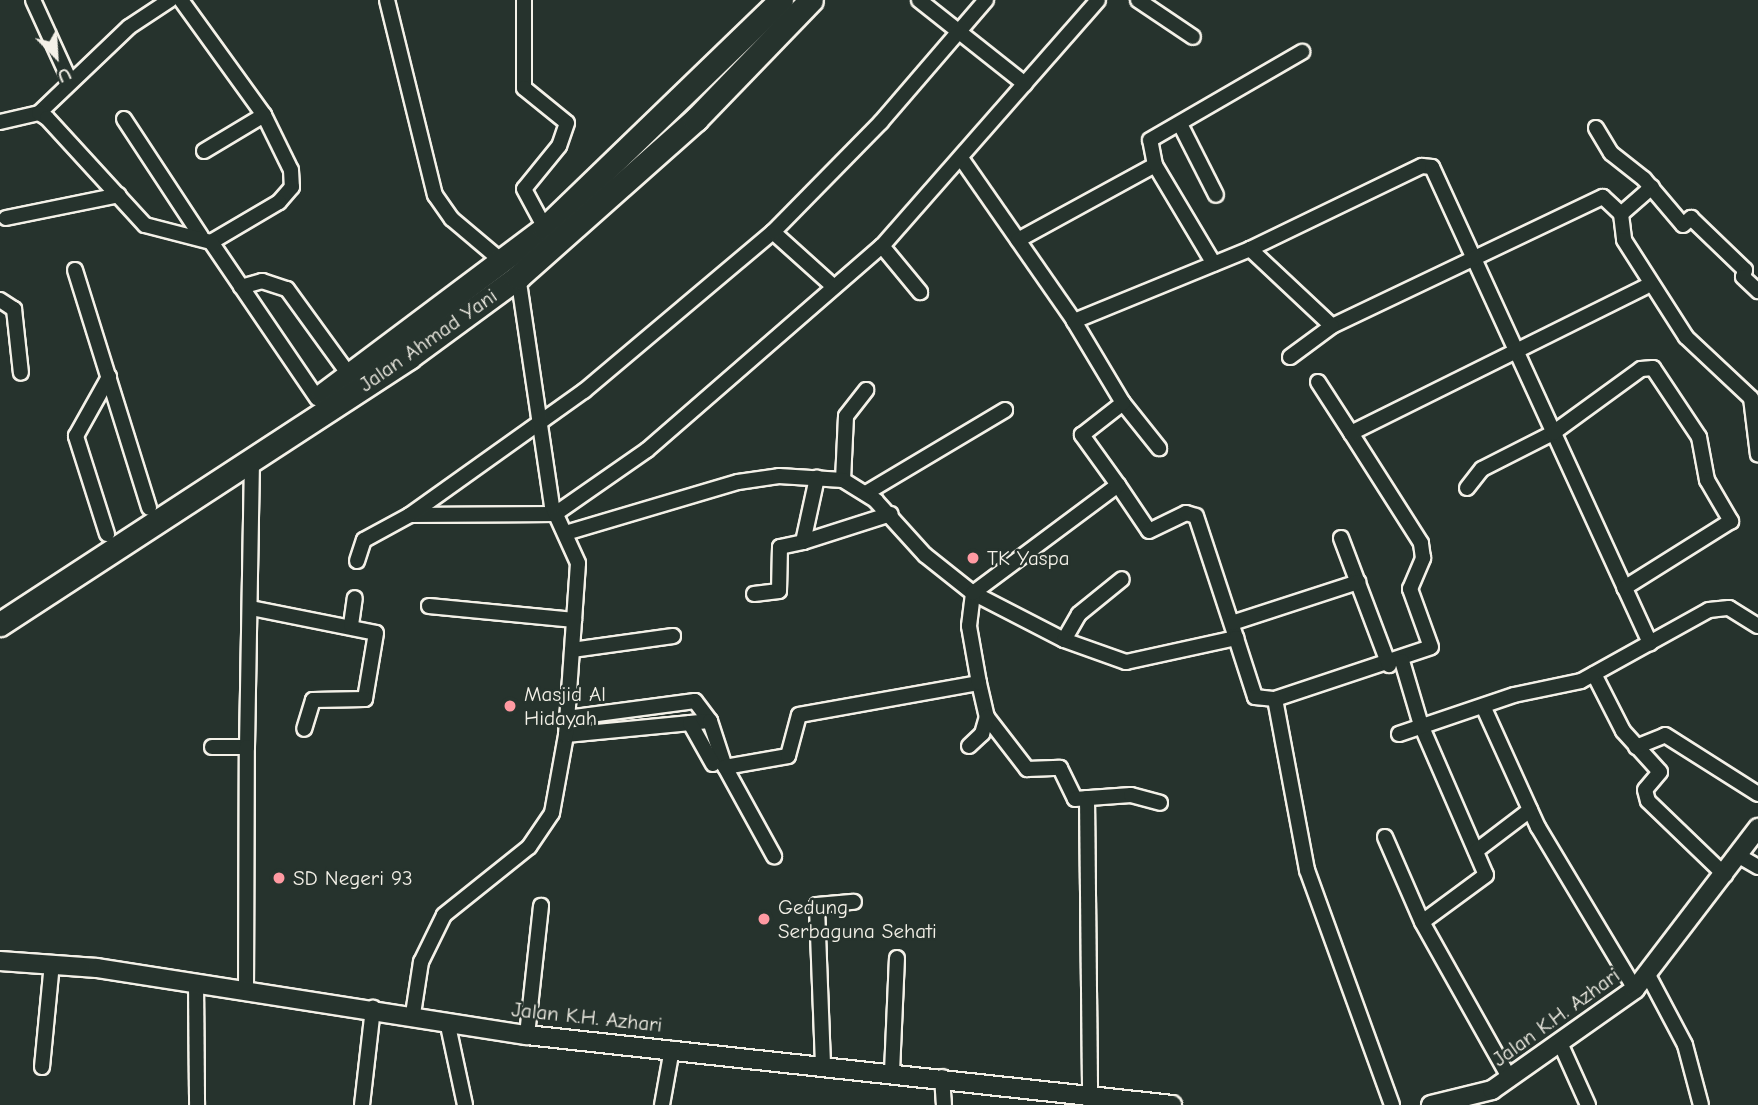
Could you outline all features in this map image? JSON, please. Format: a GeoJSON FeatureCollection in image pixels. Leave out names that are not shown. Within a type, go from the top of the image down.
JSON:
{"type":"FeatureCollection","features":[{"type":"Feature","properties":{"kind":"highway","name":"Jalan Ahmad Yani"},"geometry":{"type":"LineString","coordinates":[[0,607],[511,270],[545,228],[781,0]]}},
{"type":"Feature","properties":{"kind":"highway","name":"Jalan Ahmad Yani"},"geometry":{"type":"LineString","coordinates":[[0,624],[252,458],[511,270],[696,119],[811,0]]}},
{"type":"Feature","properties":{"kind":"street"},"geometry":{"type":"LineString","coordinates":[[33,0],[69,79]]}},
{"type":"Feature","properties":{"kind":"street"},"geometry":{"type":"LineString","coordinates":[[0,122],[39,113],[69,79],[170,0]]}},
{"type":"Feature","properties":{"kind":"street"},"geometry":{"type":"LineString","coordinates":[[39,113],[151,229],[206,239],[279,202],[292,187],[291,170],[264,115],[181,0]]}},
{"type":"Feature","properties":{"kind":"street"},"geometry":{"type":"LineString","coordinates":[[387,0],[435,195],[452,219],[511,270],[555,514],[569,532],[578,563],[566,735],[552,813],[529,847],[444,915],[421,962],[413,1013]]}},
{"type":"Feature","properties":{"kind":"street"},"geometry":{"type":"LineString","coordinates":[[524,0],[526,94],[555,107],[567,123],[559,146],[524,190],[545,228]]}},
{"type":"Feature","properties":{"kind":"street"},"geometry":{"type":"LineString","coordinates":[[919,0],[1025,84]]}},
{"type":"Feature","properties":{"kind":"street"},"geometry":{"type":"LineString","coordinates":[[357,561],[364,540],[410,515],[538,425],[773,232],[961,31],[986,0]]}},
{"type":"Feature","properties":{"kind":"street"},"geometry":{"type":"LineString","coordinates":[[410,515],[555,514],[647,450],[882,246],[963,161],[1098,0]]}},
{"type":"Feature","properties":{"kind":"street"},"geometry":{"type":"LineString","coordinates":[[1138,0],[1193,37]]}},
{"type":"Feature","properties":{"kind":"street"},"geometry":{"type":"LineString","coordinates":[[1214,264],[1155,164],[1147,143],[1181,126],[1302,51]]}},
{"type":"Feature","properties":{"kind":"street"},"geometry":{"type":"LineString","coordinates":[[204,151],[264,115]]}},
{"type":"Feature","properties":{"kind":"street"},"geometry":{"type":"LineString","coordinates":[[124,119],[317,398]]}},
{"type":"Feature","properties":{"kind":"street"},"geometry":{"type":"LineString","coordinates":[[1181,126],[1216,195]]}},
{"type":"Feature","properties":{"kind":"street"},"geometry":{"type":"LineString","coordinates":[[1596,128],[1611,153],[1652,187],[1683,225],[1691,218],[1745,270],[1743,277],[1758,291]]}},
{"type":"Feature","properties":{"kind":"street"},"geometry":{"type":"LineString","coordinates":[[963,161],[1074,321],[1123,403],[1159,448]]}},
{"type":"Feature","properties":{"kind":"street"},"geometry":{"type":"LineString","coordinates":[[1018,240],[1155,164]]}},
{"type":"Feature","properties":{"kind":"street"},"geometry":{"type":"LineString","coordinates":[[1074,321],[1250,249],[1427,165],[1436,171],[1650,643]]}},
{"type":"Feature","properties":{"kind":"street"},"geometry":{"type":"LineString","coordinates":[[1621,214],[1652,187]]}},
{"type":"Feature","properties":{"kind":"street"},"geometry":{"type":"LineString","coordinates":[[6,218],[119,195]]}},
{"type":"Feature","properties":{"kind":"street"},"geometry":{"type":"LineString","coordinates":[[1290,357],[1332,326],[1604,197],[1621,214],[1624,240],[1695,347],[1745,386],[1758,455]]}},
{"type":"Feature","properties":{"kind":"street"},"geometry":{"type":"LineString","coordinates":[[773,232],[834,287]]}},
{"type":"Feature","properties":{"kind":"street"},"geometry":{"type":"LineString","coordinates":[[882,246],[920,292]]}},
{"type":"Feature","properties":{"kind":"street"},"geometry":{"type":"LineString","coordinates":[[1250,249],[1332,326]]}},
{"type":"Feature","properties":{"kind":"street"},"geometry":{"type":"LineString","coordinates":[[75,270],[149,508]]}},
{"type":"Feature","properties":{"kind":"street"},"geometry":{"type":"LineString","coordinates":[[241,287],[262,281],[287,289],[350,376]]}},
{"type":"Feature","properties":{"kind":"street"},"geometry":{"type":"LineString","coordinates":[[1351,433],[1645,287]]}},
{"type":"Feature","properties":{"kind":"street"},"geometry":{"type":"LineString","coordinates":[[0,300],[14,309],[20,373]]}},
{"type":"Feature","properties":{"kind":"street"},"geometry":{"type":"LineString","coordinates":[[1467,488],[1482,470],[1553,433],[1649,367],[1699,437],[1707,480],[1731,521],[1624,587]]}},
{"type":"Feature","properties":{"kind":"street"},"geometry":{"type":"LineString","coordinates":[[107,534],[76,436],[109,377]]}},
{"type":"Feature","properties":{"kind":"street"},"geometry":{"type":"LineString","coordinates":[[1123,403],[1082,435],[1149,531],[1186,513],[1196,516],[1255,697],[1275,699],[1395,663],[1431,647],[1410,589],[1423,550],[1318,382]]}},
{"type":"Feature","properties":{"kind":"street"},"geometry":{"type":"LineString","coordinates":[[843,480],[846,416],[866,390]]}},
{"type":"Feature","properties":{"kind":"street"},"geometry":{"type":"LineString","coordinates":[[866,493],[1005,410]]}},
{"type":"Feature","properties":{"kind":"street"},"geometry":{"type":"LineString","coordinates":[[246,991],[252,458]]}},
{"type":"Feature","properties":{"kind":"street"},"geometry":{"type":"LineString","coordinates":[[569,532],[738,482],[817,478],[843,480],[866,493],[891,514],[925,555],[972,593],[1064,640],[1126,662],[1234,631],[1358,582]]}},
{"type":"Feature","properties":{"kind":"street"},"geometry":{"type":"LineString","coordinates":[[803,542],[817,478]]}},
{"type":"Feature","properties":{"kind":"street"},"geometry":{"type":"LineString","coordinates":[[1118,485],[972,593],[969,626],[987,717],[1027,769],[1057,766],[1072,797],[1130,795],[1160,803]]}},
{"type":"Feature","properties":{"kind":"street"},"geometry":{"type":"LineString","coordinates":[[754,594],[779,591],[780,547],[891,514]]}},
{"type":"Feature","properties":{"kind":"street"},"geometry":{"type":"LineString","coordinates":[[1341,538],[1486,878],[1422,922]]}},
{"type":"Feature","properties":{"kind":"street"},"geometry":{"type":"LineString","coordinates":[[1064,640],[1079,614],[1122,579]]}},
{"type":"Feature","properties":{"kind":"street"},"geometry":{"type":"LineString","coordinates":[[351,625],[355,598]]}},
{"type":"Feature","properties":{"kind":"street"},"geometry":{"type":"LineString","coordinates":[[429,606],[574,621]]}},
{"type":"Feature","properties":{"kind":"street"},"geometry":{"type":"LineString","coordinates":[[251,608],[351,625],[376,633],[365,699],[313,700],[304,729]]}},
{"type":"Feature","properties":{"kind":"street"},"geometry":{"type":"LineString","coordinates":[[1399,734],[1421,725],[1594,674],[1719,608],[1758,626]]}},
{"type":"Feature","properties":{"kind":"street"},"geometry":{"type":"LineString","coordinates":[[572,650],[673,636]]}},
{"type":"Feature","properties":{"kind":"street"},"geometry":{"type":"LineString","coordinates":[[1594,674],[1636,747],[1660,772],[1645,790],[1648,801],[1725,875]]}},
{"type":"Feature","properties":{"kind":"street"},"geometry":{"type":"LineString","coordinates":[[719,766],[785,758],[799,715],[979,683]]}},
{"type":"Feature","properties":{"kind":"street"},"geometry":{"type":"LineString","coordinates":[[1275,699],[1307,870],[1392,1105]]}},
{"type":"Feature","properties":{"kind":"street"},"geometry":{"type":"LineString","coordinates":[[567,718],[695,701],[710,721],[719,766]]}},
{"type":"Feature","properties":{"kind":"street"},"geometry":{"type":"LineString","coordinates":[[1483,706],[1530,810],[1635,989]]}},
{"type":"Feature","properties":{"kind":"street"},"geometry":{"type":"LineString","coordinates":[[969,746],[982,734],[987,717]]}},
{"type":"Feature","properties":{"kind":"street"},"geometry":{"type":"LineString","coordinates":[[566,735],[710,721]]}},
{"type":"Feature","properties":{"kind":"street"},"geometry":{"type":"LineString","coordinates":[[690,723],[774,856]]}},
{"type":"Feature","properties":{"kind":"street"},"geometry":{"type":"LineString","coordinates":[[1636,747],[1665,735],[1758,794]]}},
{"type":"Feature","properties":{"kind":"street"},"geometry":{"type":"LineString","coordinates":[[212,747],[247,747]]}},
{"type":"Feature","properties":{"kind":"street"},"geometry":{"type":"LineString","coordinates":[[1087,798],[1089,1101]]}},
{"type":"Feature","properties":{"kind":"street"},"geometry":{"type":"LineString","coordinates":[[1476,851],[1530,810]]}},
{"type":"Feature","properties":{"kind":"street","name":"Jalan K.H. Azhari"},"geometry":{"type":"LineString","coordinates":[[1431,1105],[1453,1103],[1510,1079],[1561,1045],[1635,989],[1725,875],[1758,828]]}},
{"type":"Feature","properties":{"kind":"street"},"geometry":{"type":"LineString","coordinates":[[1385,838],[1422,922],[1510,1079]]}},
{"type":"Feature","properties":{"kind":"street"},"geometry":{"type":"LineString","coordinates":[[1739,856],[1758,867]]}},
{"type":"Feature","properties":{"kind":"street"},"geometry":{"type":"LineString","coordinates":[[823,1064],[817,905],[854,902]]}},
{"type":"Feature","properties":{"kind":"street"},"geometry":{"type":"LineString","coordinates":[[527,1035],[541,905]]}},
{"type":"Feature","properties":{"kind":"street"},"geometry":{"type":"LineString","coordinates":[[892,1072],[897,958]]}},
{"type":"Feature","properties":{"kind":"street","name":"Jalan K.H. Azhari"},"geometry":{"type":"LineString","coordinates":[[0,961],[52,962],[413,1013],[527,1035],[942,1077],[1089,1101],[1172,1105]]}},
{"type":"Feature","properties":{"kind":"street"},"geometry":{"type":"LineString","coordinates":[[42,1067],[52,962]]}},
{"type":"Feature","properties":{"kind":"street"},"geometry":{"type":"LineString","coordinates":[[1648,975],[1685,1045],[1701,1105]]}},
{"type":"Feature","properties":{"kind":"street"},"geometry":{"type":"LineString","coordinates":[[196,983],[197,1105]]}},
{"type":"Feature","properties":{"kind":"street"},"geometry":{"type":"LineString","coordinates":[[362,1105],[373,1008]]}},
{"type":"Feature","properties":{"kind":"street"},"geometry":{"type":"LineString","coordinates":[[447,1021],[465,1105]]}},
{"type":"Feature","properties":{"kind":"street"},"geometry":{"type":"LineString","coordinates":[[1561,1045],[1588,1105]]}},
{"type":"Feature","properties":{"kind":"street"},"geometry":{"type":"LineString","coordinates":[[662,1105],[672,1049]]}},
{"type":"Feature","properties":{"kind":"street"},"geometry":{"type":"LineString","coordinates":[[942,1077],[944,1105]]}},
{"type":"Feature","properties":{"kind":"place","name":"TK Yaspa"},"geometry":{"type":"Point","coordinates":[973,558]}},
{"type":"Feature","properties":{"kind":"place","name":"Masjid Al Hidayah"},"geometry":{"type":"Point","coordinates":[510,706]}},
{"type":"Feature","properties":{"kind":"place","name":"SD Negeri 93"},"geometry":{"type":"Point","coordinates":[279,878]}},
{"type":"Feature","properties":{"kind":"place","name":"Gedung Serbaguna Sehati"},"geometry":{"type":"Point","coordinates":[764,919]}}]}
